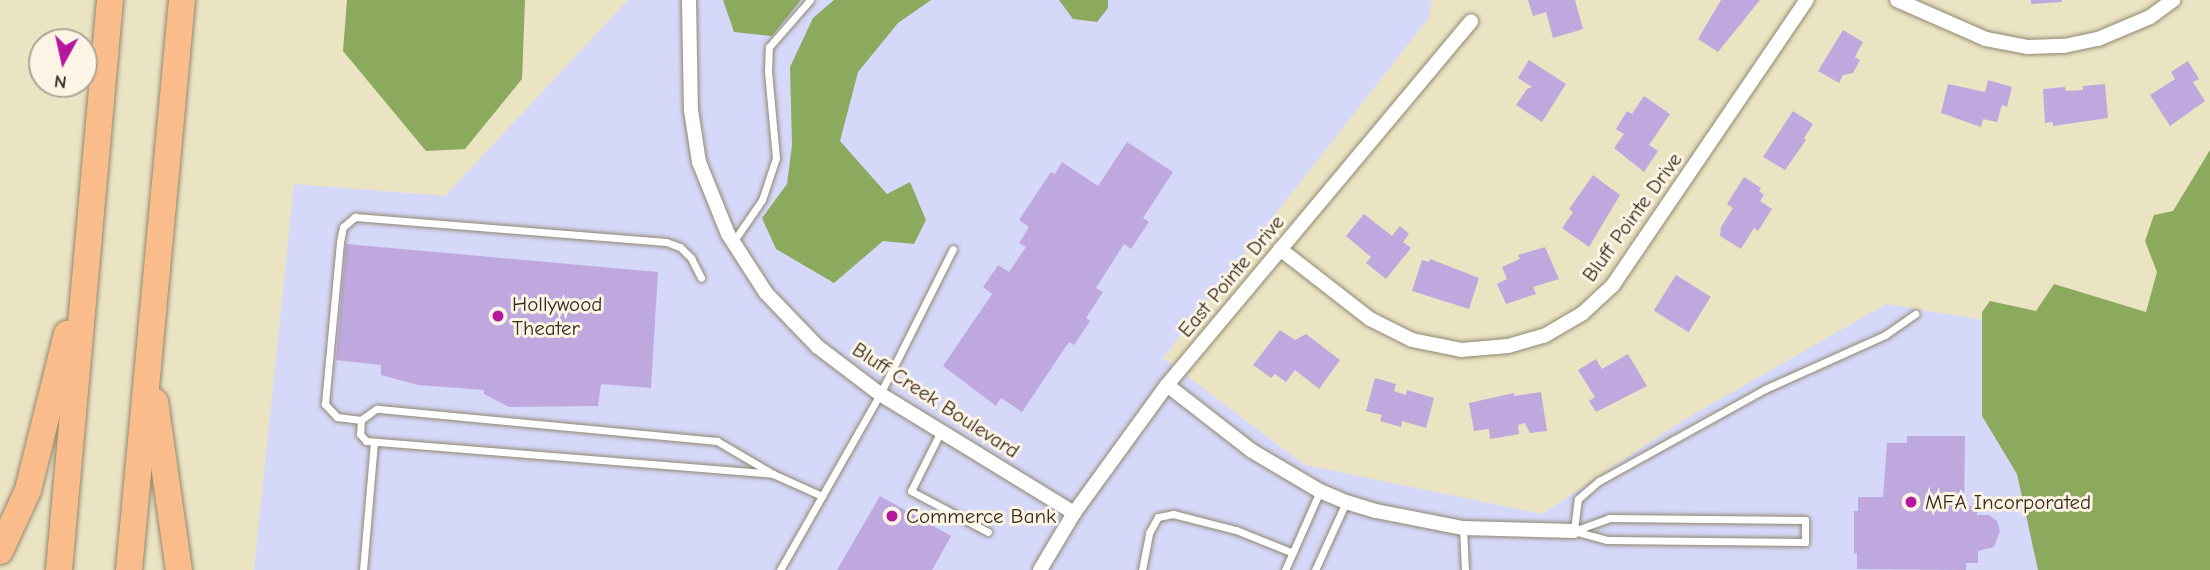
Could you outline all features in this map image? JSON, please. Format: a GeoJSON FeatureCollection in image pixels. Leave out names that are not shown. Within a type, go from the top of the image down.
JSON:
{"type":"FeatureCollection","features":[{"type":"Feature","properties":{"kind":"highway"},"geometry":{"type":"LineString","coordinates":[[59,570],[110,0]]}},
{"type":"Feature","properties":{"kind":"highway"},"geometry":{"type":"LineString","coordinates":[[129,570],[182,0]]}},
{"type":"Feature","properties":{"kind":"highway"},"geometry":{"type":"LineString","coordinates":[[0,551],[28,490],[88,251]]}},
{"type":"Feature","properties":{"kind":"highway"},"geometry":{"type":"LineString","coordinates":[[149,358],[179,570]]}},
{"type":"Feature","properties":{"kind":"street","name":"Bluff Creek Boulevard"},"geometry":{"type":"LineString","coordinates":[[689,0],[691,110],[699,162],[733,242],[766,293],[818,346],[880,394],[1074,513]]}},
{"type":"Feature","properties":{"kind":"street","name":"Bluff Pointe Drive"},"geometry":{"type":"LineString","coordinates":[[1280,249],[1370,319],[1412,340],[1461,350],[1508,346],[1544,335],[1583,313],[1613,285],[1807,0]]}},
{"type":"Feature","properties":{"kind":"street"},"geometry":{"type":"LineString","coordinates":[[1897,0],[1986,39],[2028,47],[2064,46],[2098,39],[2150,17],[2173,0]]}},
{"type":"Feature","properties":{"kind":"street","name":"East Pointe Drive"},"geometry":{"type":"LineString","coordinates":[[1040,570],[1074,513],[1167,385],[1471,21]]}},
{"type":"Feature","properties":{"kind":"street"},"geometry":{"type":"LineString","coordinates":[[1167,385],[1252,452],[1320,491],[1346,502],[1376,511],[1463,528],[1574,531]]}},
{"type":"Feature","properties":{"kind":"lane"},"geometry":{"type":"LineString","coordinates":[[733,242],[762,200],[772,177],[776,158],[768,72],[769,47],[810,0]]}},
{"type":"Feature","properties":{"kind":"lane"},"geometry":{"type":"LineString","coordinates":[[701,278],[691,258],[681,247],[666,242],[355,217],[343,227],[340,242],[326,404],[337,417],[361,420],[376,410],[717,441],[773,474],[822,496]]}},
{"type":"Feature","properties":{"kind":"lane"},"geometry":{"type":"LineString","coordinates":[[780,570],[880,394],[953,249]]}},
{"type":"Feature","properties":{"kind":"lane"},"geometry":{"type":"LineString","coordinates":[[1574,531],[1578,499],[1600,481],[1765,389],[1885,335],[1915,314]]}},
{"type":"Feature","properties":{"kind":"lane"},"geometry":{"type":"LineString","coordinates":[[361,420],[360,434],[366,442],[773,474]]}},
{"type":"Feature","properties":{"kind":"lane"},"geometry":{"type":"LineString","coordinates":[[941,431],[911,491],[988,532]]}},
{"type":"Feature","properties":{"kind":"lane"},"geometry":{"type":"LineString","coordinates":[[363,570],[374,442]]}},
{"type":"Feature","properties":{"kind":"lane"},"geometry":{"type":"LineString","coordinates":[[1285,570],[1320,491]]}},
{"type":"Feature","properties":{"kind":"lane"},"geometry":{"type":"LineString","coordinates":[[1315,570],[1346,502]]}},
{"type":"Feature","properties":{"kind":"lane"},"geometry":{"type":"LineString","coordinates":[[1142,570],[1149,533],[1158,517],[1173,514],[1236,530],[1293,553]]}},
{"type":"Feature","properties":{"kind":"lane"},"geometry":{"type":"LineString","coordinates":[[1609,518],[1805,520],[1804,542],[1607,540],[1574,531],[1609,518]]}},
{"type":"Feature","properties":{"kind":"lane"},"geometry":{"type":"LineString","coordinates":[[1463,528],[1465,570]]}},
{"type":"Feature","properties":{"kind":"shaded area"},"geometry":{"type":"Polygon","coordinates":[[[628,0],[1432,0],[1428,19],[1163,358],[1305,465],[1542,514],[1682,421],[1886,304],[2087,337],[2054,570],[254,570],[294,184],[445,196],[628,0]]]}},
{"type":"Feature","properties":{"kind":"green space"},"geometry":{"type":"Polygon","coordinates":[[[347,0],[525,0],[522,79],[465,149],[426,151],[343,51],[347,0]]]}},
{"type":"Feature","properties":{"kind":"green space"},"geometry":{"type":"Polygon","coordinates":[[[723,0],[801,0],[772,36],[734,32],[723,0]]]}},
{"type":"Feature","properties":{"kind":"green space"},"geometry":{"type":"Polygon","coordinates":[[[834,0],[931,0],[898,23],[858,72],[840,141],[887,194],[910,182],[926,220],[914,244],[883,241],[834,283],[776,249],[762,218],[787,184],[792,145],[790,67],[813,18],[834,0]]]}},
{"type":"Feature","properties":{"kind":"green space"},"geometry":{"type":"Polygon","coordinates":[[[1059,0],[1108,0],[1108,8],[1097,22],[1073,19],[1059,0]]]}},
{"type":"Feature","properties":{"kind":"green space"},"geometry":{"type":"Polygon","coordinates":[[[2210,150],[2210,570],[2038,570],[2017,474],[1982,416],[1982,312],[1990,301],[2036,311],[2054,284],[2146,312],[2157,272],[2145,241],[2154,215],[2173,211],[2210,150]]]}},
{"type":"Feature","properties":{"kind":"building"},"geometry":{"type":"Polygon","coordinates":[[[1528,0],[1575,0],[1583,29],[1553,38],[1546,12],[1533,16],[1528,0]]]}},
{"type":"Feature","properties":{"kind":"building"},"geometry":{"type":"Polygon","coordinates":[[[1721,0],[1760,0],[1718,52],[1698,39],[1721,0]]]}},
{"type":"Feature","properties":{"kind":"building"},"geometry":{"type":"Polygon","coordinates":[[[2031,0],[2062,0],[2062,2],[2031,4],[2031,0]]]}},
{"type":"Feature","properties":{"kind":"building"},"geometry":{"type":"Polygon","coordinates":[[[1843,30],[1863,42],[1855,57],[1860,60],[1853,73],[1843,75],[1839,83],[1818,71],[1843,30]]]}},
{"type":"Feature","properties":{"kind":"building"},"geometry":{"type":"Polygon","coordinates":[[[1529,60],[1566,84],[1542,122],[1516,105],[1527,89],[1532,87],[1518,78],[1529,60]]]}},
{"type":"Feature","properties":{"kind":"building"},"geometry":{"type":"Polygon","coordinates":[[[2188,61],[2199,79],[2193,82],[2205,101],[2170,126],[2150,95],[2175,79],[2171,72],[2188,61]]]}},
{"type":"Feature","properties":{"kind":"building"},"geometry":{"type":"Polygon","coordinates":[[[1988,80],[2012,87],[2007,107],[2002,105],[1997,122],[1983,119],[1981,127],[1941,113],[1948,84],[1985,92],[1988,80]]]}},
{"type":"Feature","properties":{"kind":"building"},"geometry":{"type":"Polygon","coordinates":[[[2105,84],[2108,118],[2053,126],[2053,122],[2045,123],[2043,89],[2065,87],[2066,91],[2083,90],[2083,86],[2105,84]]]}},
{"type":"Feature","properties":{"kind":"building"},"geometry":{"type":"Polygon","coordinates":[[[1644,96],[1670,114],[1649,145],[1658,151],[1644,172],[1614,148],[1624,134],[1616,129],[1627,111],[1632,114],[1644,96]]]}},
{"type":"Feature","properties":{"kind":"building"},"geometry":{"type":"Polygon","coordinates":[[[1793,111],[1813,124],[1804,138],[1806,140],[1785,170],[1763,157],[1793,111]]]}},
{"type":"Feature","properties":{"kind":"building"},"geometry":{"type":"Polygon","coordinates":[[[1127,142],[1173,172],[1143,218],[1149,222],[1131,249],[1124,244],[1096,288],[1103,292],[1086,318],[1090,321],[1074,345],[1069,342],[1022,412],[1001,398],[996,406],[943,366],[992,294],[983,287],[998,265],[1009,272],[1026,247],[1019,243],[1029,227],[1019,220],[1051,172],[1055,174],[1062,162],[1098,186],[1127,142]]]}},
{"type":"Feature","properties":{"kind":"building"},"geometry":{"type":"Polygon","coordinates":[[[1593,175],[1620,195],[1589,247],[1562,228],[1573,212],[1569,209],[1593,175]]]}},
{"type":"Feature","properties":{"kind":"building"},"geometry":{"type":"Polygon","coordinates":[[[1744,177],[1761,188],[1759,191],[1764,195],[1760,201],[1772,209],[1758,231],[1754,228],[1741,249],[1720,236],[1721,227],[1733,208],[1727,204],[1744,177]]]}},
{"type":"Feature","properties":{"kind":"building"},"geometry":{"type":"Polygon","coordinates":[[[1364,214],[1392,236],[1400,226],[1409,234],[1403,242],[1411,248],[1386,279],[1366,263],[1371,257],[1346,236],[1364,214]]]}},
{"type":"Feature","properties":{"kind":"building","name":"Hollywood Theater"},"geometry":{"type":"Polygon","coordinates":[[[346,244],[658,272],[651,388],[601,384],[598,406],[509,407],[484,394],[484,390],[418,385],[381,375],[381,365],[336,360],[346,244]]]}},
{"type":"Feature","properties":{"kind":"building"},"geometry":{"type":"Polygon","coordinates":[[[1545,247],[1559,279],[1533,287],[1536,294],[1506,304],[1497,284],[1507,279],[1502,267],[1520,259],[1518,255],[1545,247]]]}},
{"type":"Feature","properties":{"kind":"building"},"geometry":{"type":"Polygon","coordinates":[[[1430,259],[1479,278],[1469,309],[1412,291],[1422,260],[1429,262],[1430,259]]]}},
{"type":"Feature","properties":{"kind":"building"},"geometry":{"type":"Polygon","coordinates":[[[1676,275],[1711,297],[1689,332],[1654,311],[1676,275]]]}},
{"type":"Feature","properties":{"kind":"building"},"geometry":{"type":"Polygon","coordinates":[[[1280,330],[1295,340],[1306,334],[1340,360],[1319,389],[1295,370],[1286,382],[1275,374],[1271,378],[1253,365],[1280,330]]]}},
{"type":"Feature","properties":{"kind":"building"},"geometry":{"type":"Polygon","coordinates":[[[1628,354],[1647,386],[1596,412],[1589,401],[1595,397],[1578,370],[1596,359],[1602,369],[1628,354]]]}},
{"type":"Feature","properties":{"kind":"building"},"geometry":{"type":"Polygon","coordinates":[[[1375,378],[1396,384],[1394,391],[1406,395],[1407,390],[1434,398],[1426,428],[1402,421],[1401,427],[1380,421],[1382,415],[1366,411],[1375,378]]]}},
{"type":"Feature","properties":{"kind":"building"},"geometry":{"type":"Polygon","coordinates":[[[1541,392],[1547,431],[1530,433],[1525,423],[1518,425],[1519,434],[1490,439],[1489,429],[1474,431],[1469,403],[1514,393],[1514,396],[1541,392]]]}},
{"type":"Feature","properties":{"kind":"building","name":"MFA Incorporated"},"geometry":{"type":"Polygon","coordinates":[[[1907,436],[1965,436],[1964,506],[1977,506],[1977,515],[1989,515],[1997,521],[2000,531],[1994,547],[1978,551],[1978,563],[1966,563],[1966,570],[1857,569],[1857,553],[1854,554],[1854,511],[1858,511],[1858,497],[1883,497],[1887,443],[1907,443],[1907,436]]]}},
{"type":"Feature","properties":{"kind":"building","name":"Commerce Bank"},"geometry":{"type":"Polygon","coordinates":[[[880,496],[951,536],[932,570],[837,570],[880,496]]]}},
{"type":"Feature","properties":{"kind":"place","name":"Hollywood Theater"},"geometry":{"type":"Point","coordinates":[498,316]}},
{"type":"Feature","properties":{"kind":"place","name":"MFA Incorporated"},"geometry":{"type":"Point","coordinates":[1911,502]}},
{"type":"Feature","properties":{"kind":"place","name":"Commerce Bank"},"geometry":{"type":"Point","coordinates":[892,516]}}]}
